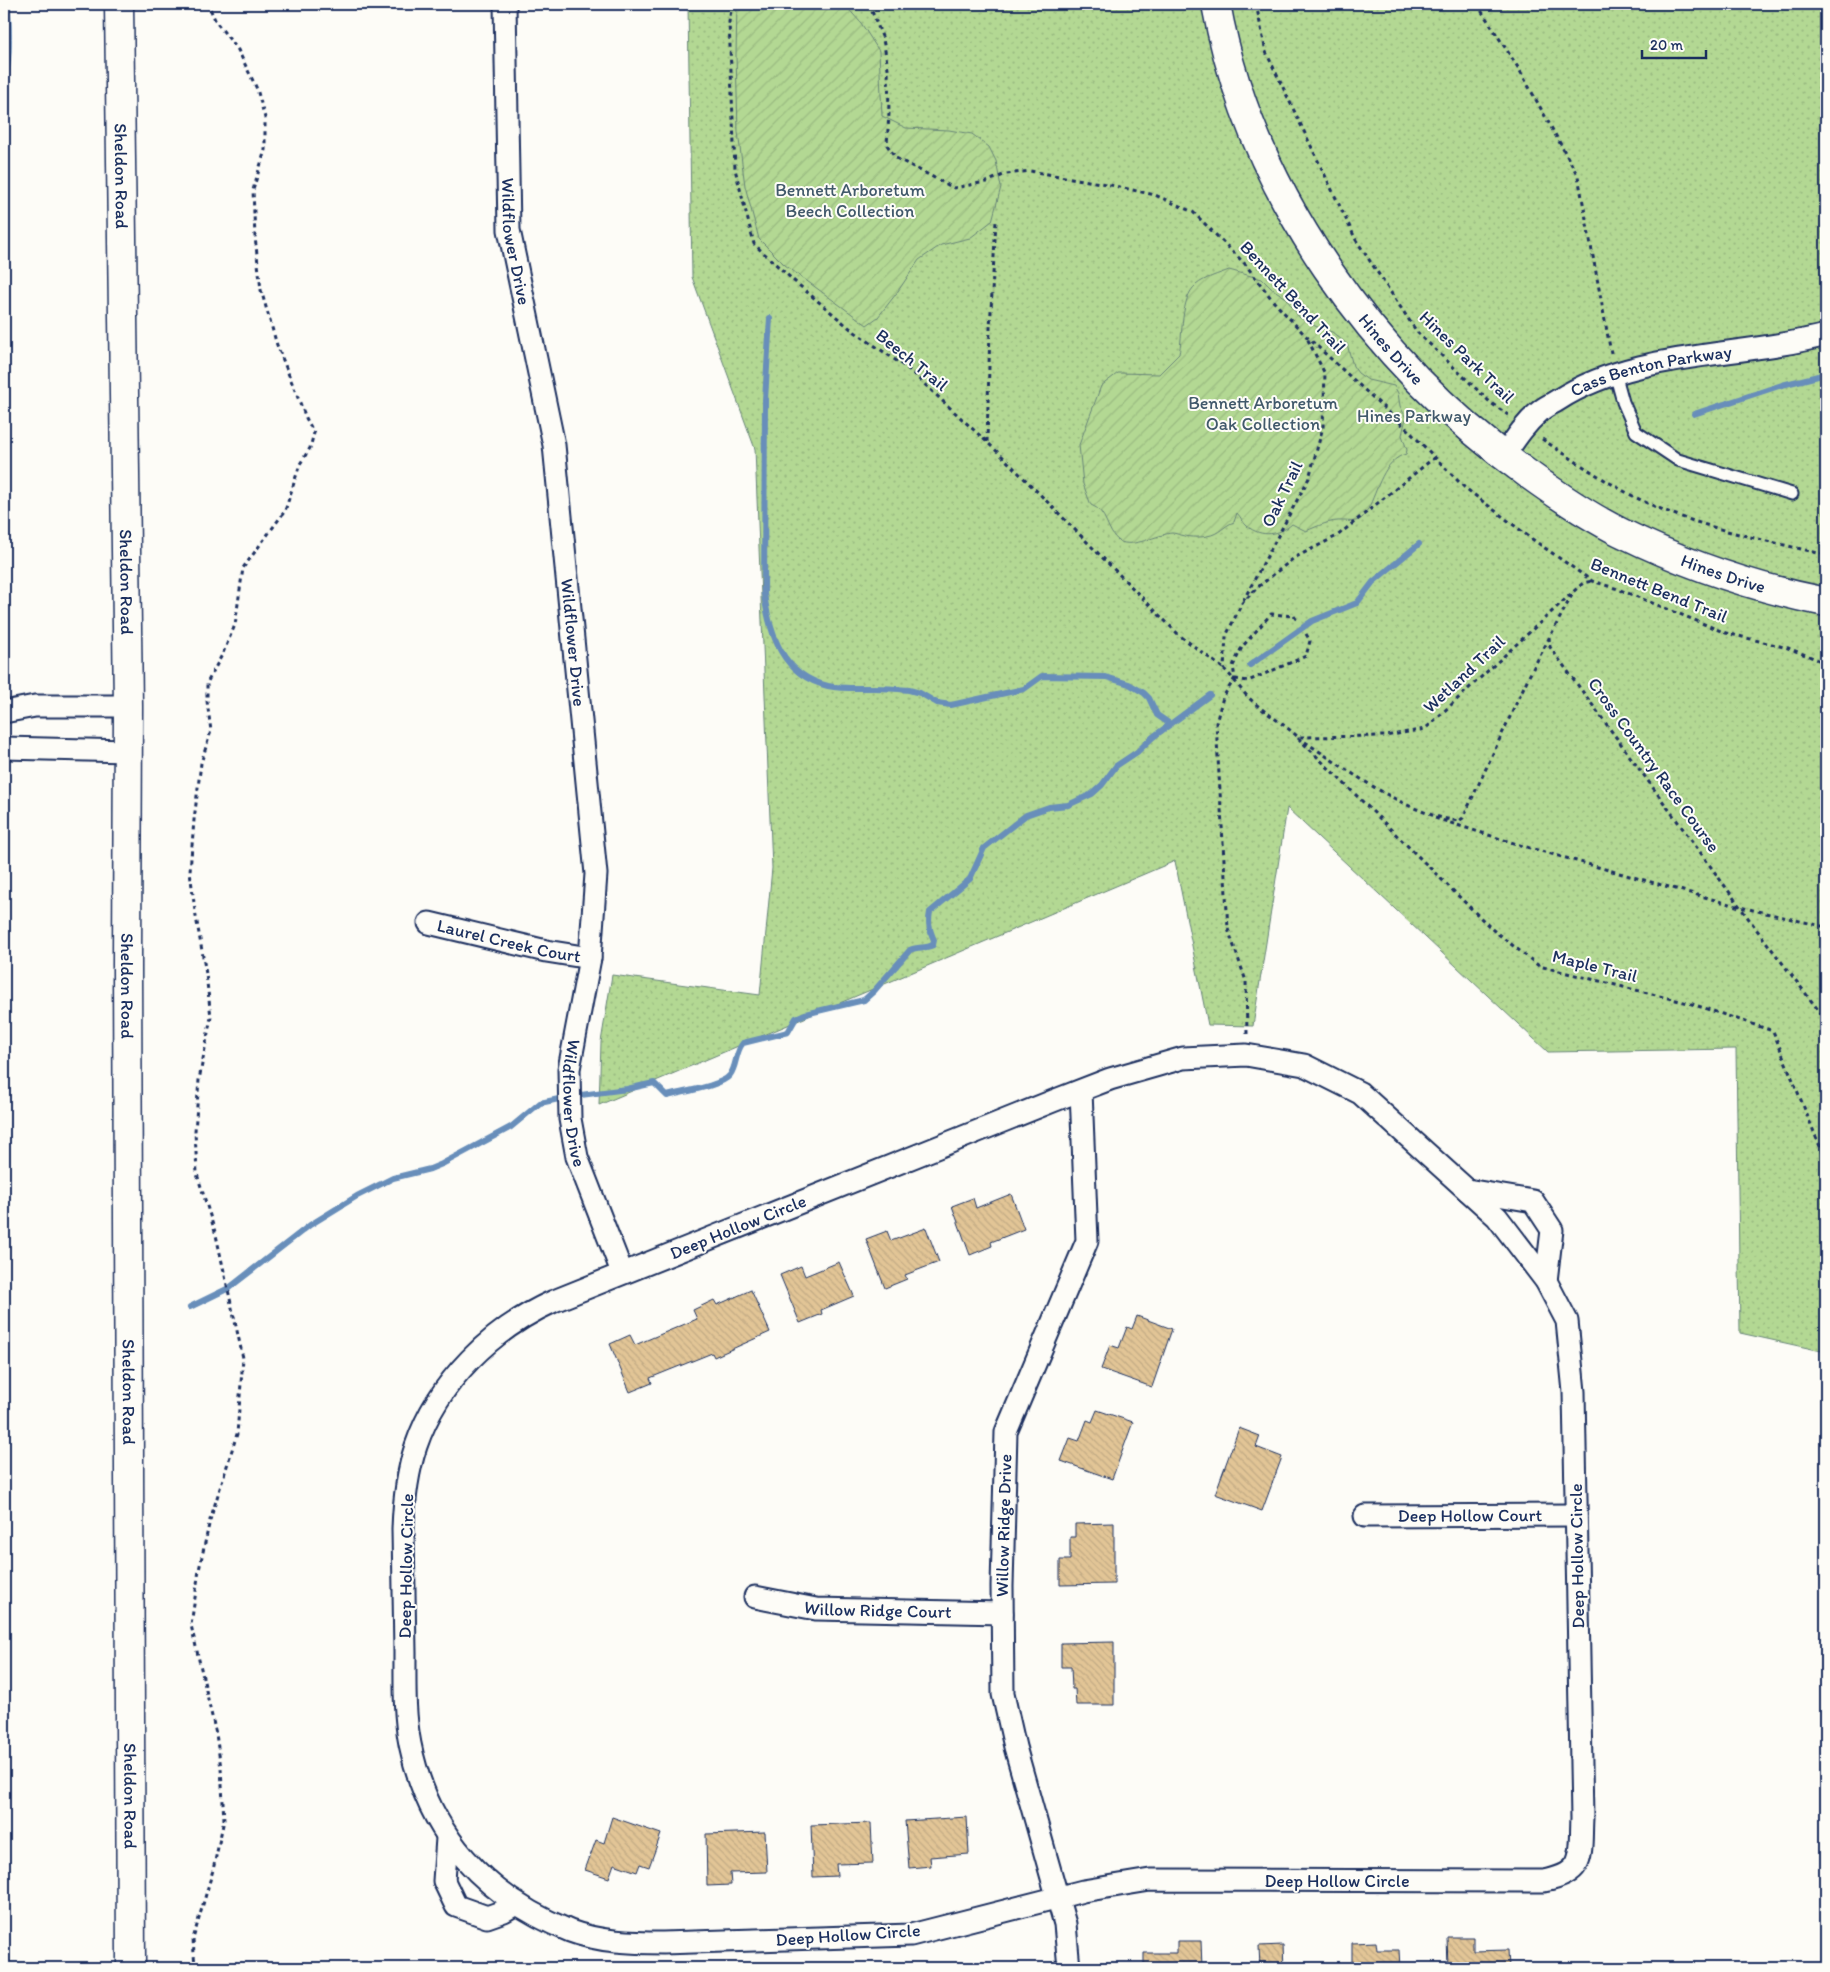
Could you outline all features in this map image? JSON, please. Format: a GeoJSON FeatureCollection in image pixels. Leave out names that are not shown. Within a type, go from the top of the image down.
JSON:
{"type":"FeatureCollection","features":[{"type":"Feature","properties":{"kind":"main road","name":"Sheldon Road"},"geometry":{"type":"LineString","coordinates":[[119,4],[128,706],[131,1968]]}},
{"type":"Feature","properties":{"kind":"main road","name":"Hines Drive"},"geometry":{"type":"LineString","coordinates":[[1216,4],[1229,59],[1241,98],[1267,161],[1302,229],[1342,289],[1395,356],[1445,407],[1503,457],[1557,495],[1611,527],[1672,555],[1728,576],[1800,597],[1826,602]]}},
{"type":"Feature","properties":{"kind":"street","name":"Wildflower Drive"},"geometry":{"type":"LineString","coordinates":[[505,4],[509,230],[554,445],[596,874],[590,958],[569,1069],[570,1119],[577,1157],[622,1272]]}},
{"type":"Feature","properties":{"kind":"street","name":"Cass Benton Parkway"},"geometry":{"type":"LineString","coordinates":[[1503,457],[1524,427],[1540,411],[1574,390],[1600,377],[1635,367],[1776,346],[1826,335]]}},
{"type":"Feature","properties":{"kind":"street"},"geometry":{"type":"LineString","coordinates":[[4,712],[35,706],[128,706]]}},
{"type":"Feature","properties":{"kind":"street"},"geometry":{"type":"LineString","coordinates":[[4,748],[128,751]]}},
{"type":"Feature","properties":{"kind":"street","name":"Laurel Creek Court"},"geometry":{"type":"LineString","coordinates":[[429,923],[546,951],[590,958]]}},
{"type":"Feature","properties":{"kind":"street","name":"Deep Hollow Circle"},"geometry":{"type":"LineString","coordinates":[[1246,1055],[1304,1065],[1360,1093],[1497,1217],[1546,1281],[1567,1321],[1574,1392],[1582,1818],[1580,1857],[1576,1867],[1559,1878],[1544,1881],[1150,1880],[1083,1892],[911,1934],[663,1943],[622,1942],[571,1931],[516,1904],[479,1873],[447,1838],[421,1785],[415,1766],[407,1725],[404,1499],[416,1446],[430,1416],[446,1389],[469,1360],[496,1334],[536,1309],[622,1272],[1081,1091],[1110,1079],[1183,1058],[1246,1055]]}},
{"type":"Feature","properties":{"kind":"street","name":"Willow Ridge Drive"},"geometry":{"type":"LineString","coordinates":[[1069,1968],[1065,1924],[1009,1726],[1004,1694],[1002,1612],[1006,1432],[1087,1241],[1081,1091]]}},
{"type":"Feature","properties":{"kind":"street"},"geometry":{"type":"LineString","coordinates":[[1467,1190],[1533,1201],[1552,1230],[1546,1281]]}},
{"type":"Feature","properties":{"kind":"street","name":"Deep Hollow Court"},"geometry":{"type":"LineString","coordinates":[[1365,1516],[1575,1516]]}},
{"type":"Feature","properties":{"kind":"street","name":"Willow Ridge Court"},"geometry":{"type":"LineString","coordinates":[[755,1597],[816,1609],[1002,1612]]}},
{"type":"Feature","properties":{"kind":"street"},"geometry":{"type":"LineString","coordinates":[[447,1838],[444,1880],[456,1906],[486,1917],[504,1911],[516,1904]]}},
{"type":"Feature","properties":{"kind":"lane"},"geometry":{"type":"LineString","coordinates":[[1615,373],[1623,402],[1636,432],[1678,460],[1792,494]]}},
{"type":"Feature","properties":{"kind":"path"},"geometry":{"type":"LineString","coordinates":[[195,1968],[192,1939],[214,1870],[224,1820],[221,1768],[216,1734],[191,1624],[199,1570],[210,1520],[237,1434],[243,1358],[216,1235],[197,1174],[195,1131],[199,1080],[211,1017],[190,871],[201,763],[211,731],[207,683],[235,625],[243,568],[285,511],[300,464],[310,448],[314,433],[306,418],[277,345],[261,290],[255,237],[253,190],[265,150],[265,118],[257,89],[238,50],[216,22],[208,4]]}},
{"type":"Feature","properties":{"kind":"path","name":"Beech Trail"},"geometry":{"type":"LineString","coordinates":[[732,4],[729,22],[735,169],[754,244],[852,330],[907,368],[1100,553],[1179,635],[1224,669]]}},
{"type":"Feature","properties":{"kind":"path","name":"Bennett Bend Trail"},"geometry":{"type":"LineString","coordinates":[[870,4],[883,39],[886,58],[889,113],[886,145],[896,158],[954,188],[986,182],[1006,174],[1030,171],[1106,184],[1156,196],[1193,212],[1245,264],[1274,302],[1305,335],[1435,457],[1464,487],[1592,581],[1618,589],[1726,633],[1788,648],[1826,662]]}},
{"type":"Feature","properties":{"kind":"path","name":"Hines Park Trail"},"geometry":{"type":"LineString","coordinates":[[1256,4],[1266,52],[1356,240],[1416,332],[1491,403],[1581,465],[1634,496],[1678,515],[1736,533],[1826,555]]}},
{"type":"Feature","properties":{"kind":"path"},"geometry":{"type":"LineString","coordinates":[[1477,4],[1519,69],[1578,176],[1615,373]]}},
{"type":"Feature","properties":{"kind":"path"},"geometry":{"type":"LineString","coordinates":[[987,443],[990,328],[996,221]]}},
{"type":"Feature","properties":{"kind":"path","name":"Oak Trail"},"geometry":{"type":"LineString","coordinates":[[1242,603],[1308,478],[1323,427],[1325,374],[1305,335]]}},
{"type":"Feature","properties":{"kind":"path"},"geometry":{"type":"LineString","coordinates":[[1435,457],[1336,536],[1294,558],[1258,587],[1242,603],[1226,636],[1224,669],[1235,678],[1247,696],[1298,737],[1376,788],[1439,820],[1523,846],[1740,907],[1826,927]]}},
{"type":"Feature","properties":{"kind":"path","name":"Wetland Trail"},"geometry":{"type":"LineString","coordinates":[[1298,737],[1386,736],[1425,729],[1573,592],[1583,584],[1592,581]]}},
{"type":"Feature","properties":{"kind":"path"},"geometry":{"type":"LineString","coordinates":[[1426,813],[1450,820],[1459,821],[1463,818],[1528,678],[1573,592]]}},
{"type":"Feature","properties":{"kind":"path"},"geometry":{"type":"LineString","coordinates":[[1246,1055],[1248,1026],[1246,981],[1228,929],[1216,723],[1224,697],[1235,678],[1233,666],[1242,647],[1271,614],[1294,616],[1298,622]]}},
{"type":"Feature","properties":{"kind":"path"},"geometry":{"type":"LineString","coordinates":[[1235,678],[1248,681],[1306,656],[1310,641],[1305,632]]}},
{"type":"Feature","properties":{"kind":"path","name":"Cross Country Race Course"},"geometry":{"type":"LineString","coordinates":[[1550,637],[1550,647],[1740,907],[1826,1020]]}},
{"type":"Feature","properties":{"kind":"path","name":"Maple Trail"},"geometry":{"type":"LineString","coordinates":[[1298,737],[1494,930],[1539,966],[1692,1004],[1773,1031],[1826,1158]]}},
{"type":"Feature","properties":{"kind":"green space","name":"Hines Parkway"},"geometry":{"type":"Polygon","coordinates":[[[688,4],[1826,4],[1826,1352],[1740,1333],[1736,1049],[1548,1052],[1287,808],[1253,1026],[1208,1025],[1175,861],[599,1105],[601,1042],[612,975],[760,995],[772,868],[755,449],[692,277],[688,4]]]}},
{"type":"Feature","properties":{"kind":"green space","name":"Bennett Arboretum Beech Collection"},"geometry":{"type":"Polygon","coordinates":[[[737,4],[844,4],[861,23],[879,51],[882,116],[906,128],[949,130],[972,134],[989,147],[996,161],[1001,187],[992,221],[970,238],[941,245],[919,260],[878,317],[867,325],[785,265],[759,239],[745,186],[738,132],[737,4]]]}},
{"type":"Feature","properties":{"kind":"green space","name":"Bennett Arboretum Oak Collection"},"geometry":{"type":"Polygon","coordinates":[[[1229,270],[1262,279],[1271,288],[1285,297],[1299,317],[1317,327],[1332,332],[1347,344],[1353,366],[1358,373],[1368,380],[1394,386],[1406,418],[1402,435],[1407,450],[1406,454],[1392,462],[1382,477],[1368,509],[1362,518],[1357,521],[1333,521],[1306,531],[1292,524],[1282,531],[1264,534],[1252,530],[1237,513],[1234,522],[1218,532],[1204,537],[1183,536],[1172,533],[1138,542],[1125,543],[1119,541],[1101,512],[1091,505],[1083,484],[1079,445],[1101,386],[1118,373],[1159,374],[1179,354],[1183,318],[1187,299],[1191,291],[1203,280],[1229,270]]]}},
{"type":"Feature","properties":{"kind":"water"},"geometry":{"type":"Polygon","coordinates":[[[4,4],[10,4],[11,39],[9,72],[4,95],[4,4]]]}},
{"type":"Feature","properties":{"kind":"building"},"geometry":{"type":"Polygon","coordinates":[[[1011,1194],[1024,1229],[991,1242],[992,1246],[970,1255],[952,1206],[973,1198],[976,1208],[1011,1194]]]}},
{"type":"Feature","properties":{"kind":"building"},"geometry":{"type":"Polygon","coordinates":[[[926,1228],[939,1262],[905,1275],[907,1279],[885,1288],[866,1239],[887,1231],[891,1241],[926,1228]]]}},
{"type":"Feature","properties":{"kind":"building"},"geometry":{"type":"Polygon","coordinates":[[[839,1262],[854,1296],[821,1310],[822,1314],[800,1323],[780,1275],[801,1266],[805,1276],[839,1262]]]}},
{"type":"Feature","properties":{"kind":"building"},"geometry":{"type":"Polygon","coordinates":[[[751,1290],[770,1332],[714,1357],[712,1353],[650,1378],[652,1383],[630,1392],[610,1344],[630,1335],[635,1345],[697,1319],[693,1310],[714,1300],[717,1305],[751,1290]]]}},
{"type":"Feature","properties":{"kind":"building"},"geometry":{"type":"Polygon","coordinates":[[[1137,1316],[1172,1329],[1152,1387],[1101,1369],[1110,1345],[1119,1348],[1127,1327],[1132,1329],[1137,1316]]]}},
{"type":"Feature","properties":{"kind":"building"},"geometry":{"type":"Polygon","coordinates":[[[1097,1410],[1133,1422],[1112,1479],[1061,1461],[1070,1438],[1079,1441],[1087,1420],[1092,1422],[1097,1410]]]}},
{"type":"Feature","properties":{"kind":"building"},"geometry":{"type":"Polygon","coordinates":[[[1239,1428],[1260,1436],[1256,1447],[1282,1457],[1262,1511],[1215,1494],[1239,1428]]]}},
{"type":"Feature","properties":{"kind":"building"},"geometry":{"type":"Polygon","coordinates":[[[1114,1523],[1114,1584],[1060,1585],[1060,1560],[1070,1560],[1070,1537],[1075,1537],[1075,1524],[1114,1523]]]}},
{"type":"Feature","properties":{"kind":"building"},"geometry":{"type":"Polygon","coordinates":[[[1114,1642],[1114,1705],[1076,1705],[1075,1689],[1072,1689],[1071,1667],[1061,1667],[1061,1643],[1114,1642]]]}},
{"type":"Feature","properties":{"kind":"building"},"geometry":{"type":"Polygon","coordinates":[[[612,1817],[661,1834],[649,1867],[640,1864],[637,1872],[614,1864],[609,1878],[585,1870],[596,1840],[604,1843],[612,1817]]]}},
{"type":"Feature","properties":{"kind":"building"},"geometry":{"type":"Polygon","coordinates":[[[967,1817],[969,1854],[930,1857],[931,1866],[909,1868],[905,1821],[967,1817]]]}},
{"type":"Feature","properties":{"kind":"building"},"geometry":{"type":"Polygon","coordinates":[[[871,1823],[873,1863],[836,1864],[837,1876],[813,1877],[811,1825],[871,1823]]]}},
{"type":"Feature","properties":{"kind":"building"},"geometry":{"type":"Polygon","coordinates":[[[765,1832],[767,1872],[730,1873],[731,1885],[707,1886],[706,1834],[765,1832]]]}},
{"type":"Feature","properties":{"kind":"building"},"geometry":{"type":"Polygon","coordinates":[[[1447,1937],[1473,1937],[1473,1951],[1508,1950],[1509,1968],[1448,1968],[1447,1937]]]}},
{"type":"Feature","properties":{"kind":"building"},"geometry":{"type":"Polygon","coordinates":[[[1177,1941],[1201,1941],[1202,1968],[1144,1968],[1144,1953],[1177,1953],[1177,1941]]]}},
{"type":"Feature","properties":{"kind":"building"},"geometry":{"type":"Polygon","coordinates":[[[1376,1942],[1377,1950],[1399,1950],[1400,1968],[1352,1968],[1352,1943],[1376,1942]]]}},
{"type":"Feature","properties":{"kind":"building"},"geometry":{"type":"Polygon","coordinates":[[[1283,1945],[1284,1968],[1260,1968],[1259,1946],[1283,1945]]]}},
{"type":"Feature","properties":{"kind":"waterway"},"geometry":{"type":"LineString","coordinates":[[770,318],[765,400],[764,594],[775,638],[789,663],[799,673],[812,681],[828,686],[909,690],[920,693],[937,703],[951,705],[1024,689],[1042,676],[1106,677],[1129,684],[1144,693],[1149,698],[1157,715],[1170,724]]}},
{"type":"Feature","properties":{"kind":"waterway"},"geometry":{"type":"LineString","coordinates":[[1694,414],[1782,385],[1826,374]]}},
{"type":"Feature","properties":{"kind":"waterway"},"geometry":{"type":"LineString","coordinates":[[1250,665],[1312,621],[1357,603],[1373,582],[1419,544]]}},
{"type":"Feature","properties":{"kind":"waterway"},"geometry":{"type":"LineString","coordinates":[[190,1307],[229,1288],[310,1225],[357,1196],[393,1178],[430,1169],[442,1164],[511,1127],[540,1103],[654,1083],[667,1096],[710,1085],[726,1079],[730,1075],[743,1043],[788,1032],[796,1018],[805,1014],[864,1000],[910,950],[933,945],[934,940],[929,923],[930,912],[970,879],[984,848],[1026,815],[1049,807],[1068,805],[1092,794],[1102,785],[1116,766],[1210,695]]}}]}
